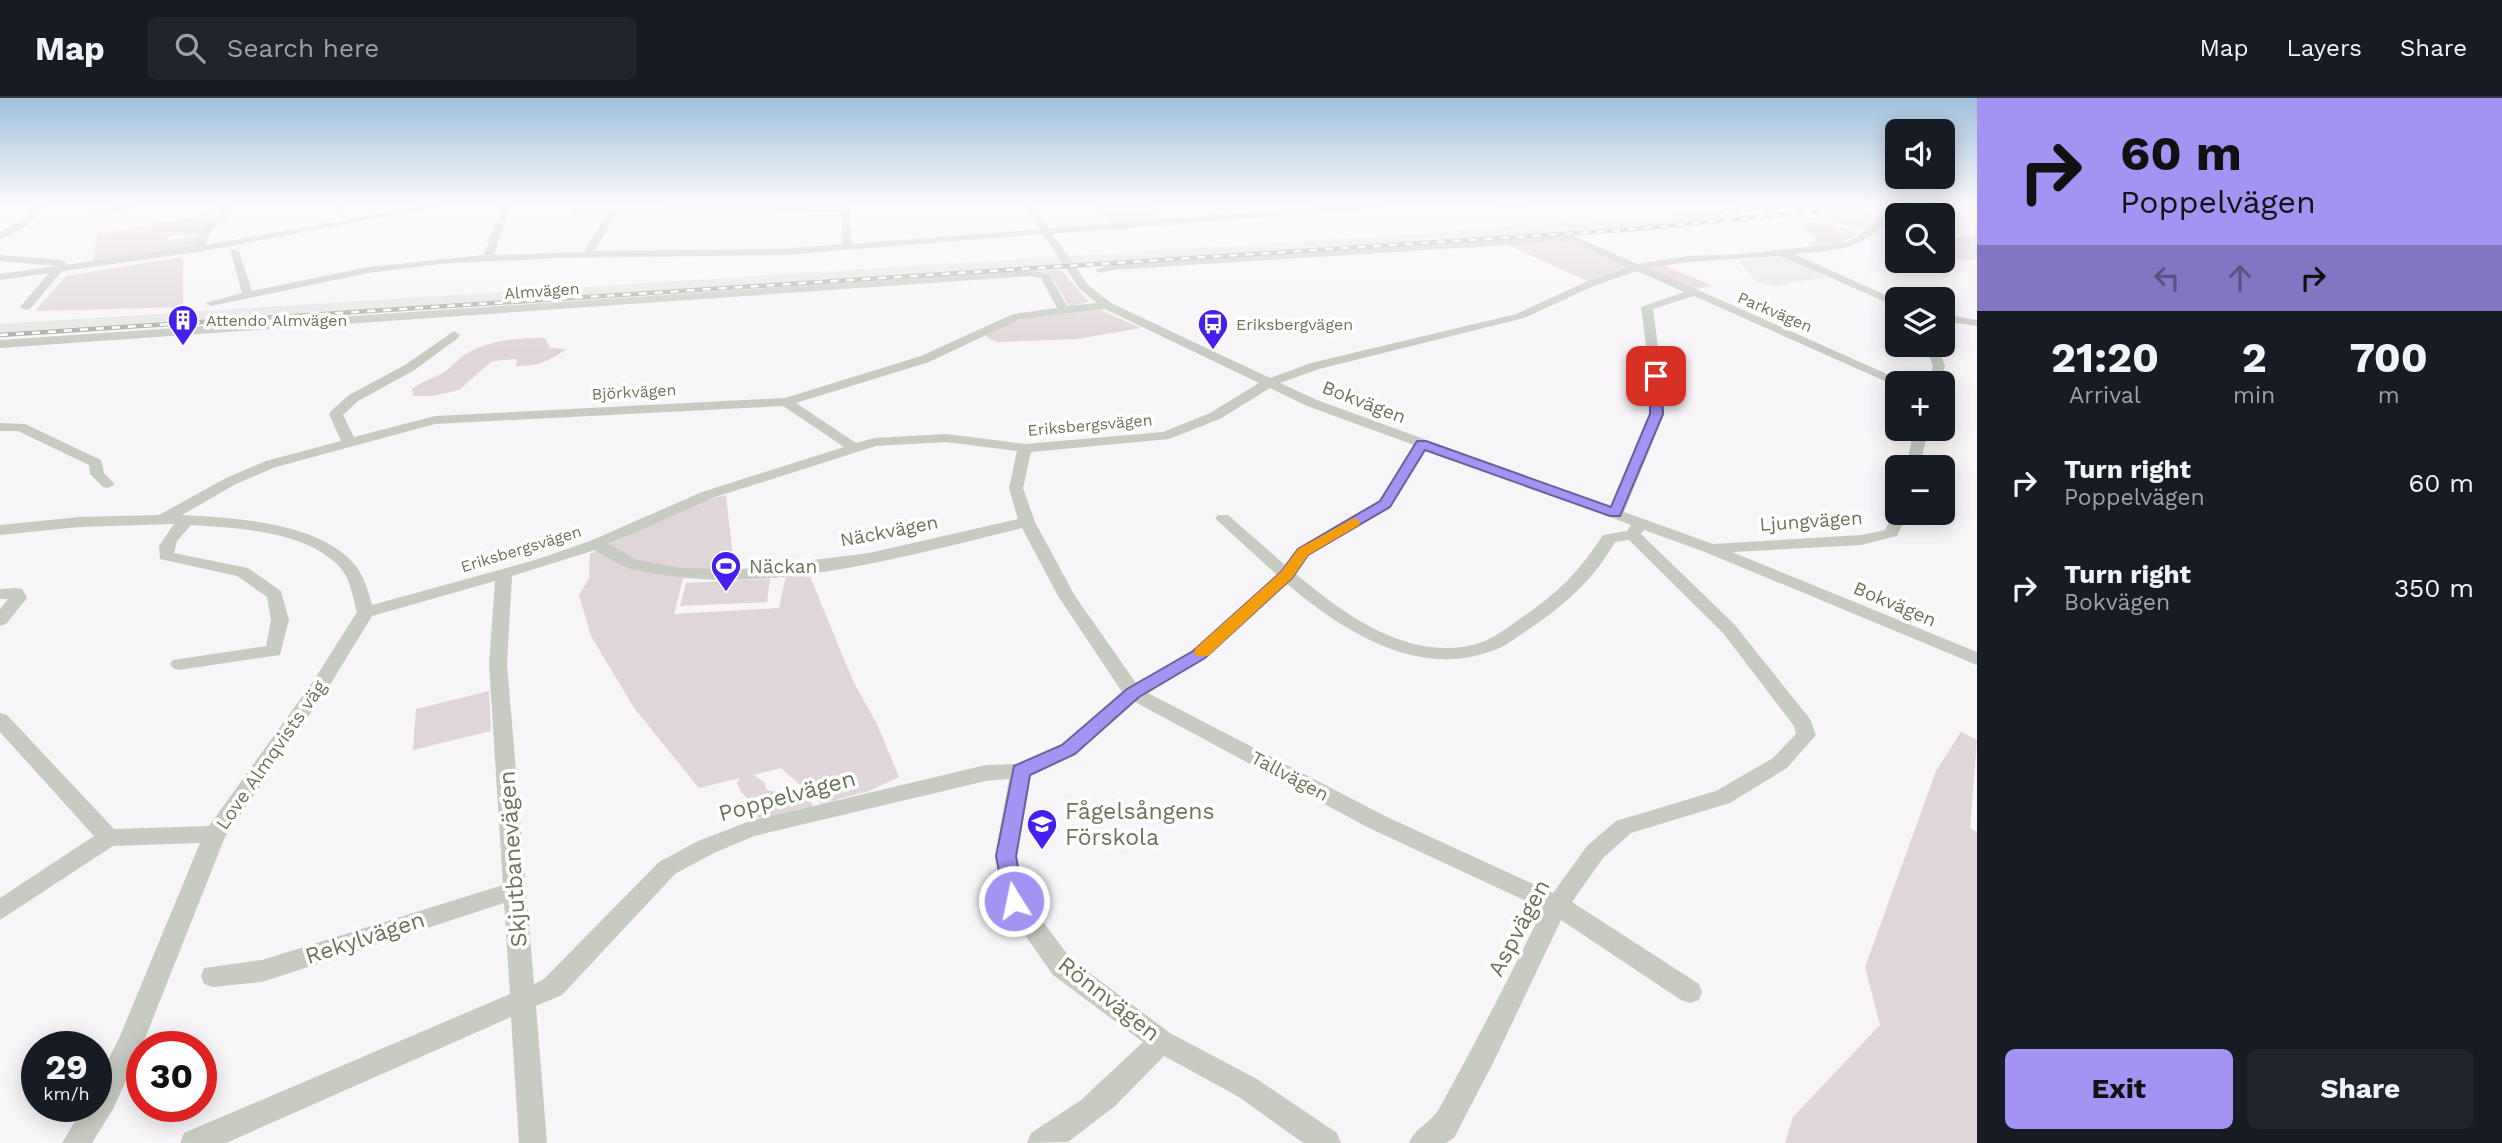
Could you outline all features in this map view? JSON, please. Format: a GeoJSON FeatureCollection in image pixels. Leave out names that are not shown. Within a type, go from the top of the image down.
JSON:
{"type":"FeatureCollection","features":[{"type":"Feature","properties":{"kind":"street"},"geometry":{"type":"LineString","coordinates":[[0,277],[161,254]]}},
{"type":"Feature","properties":{"kind":"street"},"geometry":{"type":"LineString","coordinates":[[235,254],[248,295]]}},
{"type":"Feature","properties":{"kind":"street"},"geometry":{"type":"LineString","coordinates":[[488,258],[489,254]]}},
{"type":"Feature","properties":{"kind":"street"},"geometry":{"type":"LineString","coordinates":[[211,303],[368,270],[488,258],[684,254]]}},
{"type":"Feature","properties":{"kind":"street","name":"Parkvägen"},"geometry":{"type":"LineString","coordinates":[[1100,270],[1316,254]]}},
{"type":"Feature","properties":{"kind":"street","name":"Parkvägen"},"geometry":{"type":"LineString","coordinates":[[1609,254],[1692,293],[1885,376]]}},
{"type":"Feature","properties":{"kind":"street"},"geometry":{"type":"LineString","coordinates":[[1785,254],[1885,299]]}},
{"type":"Feature","properties":{"kind":"street","name":"Eriksbergsvägen"},"geometry":{"type":"LineString","coordinates":[[366,612],[504,575],[596,544],[707,495],[854,447],[875,442],[929,438],[1025,448],[1150,438],[1182,431],[1215,416],[1268,383],[1315,366],[1520,316],[1592,283],[1638,267],[1687,259],[1785,254]]}},
{"type":"Feature","properties":{"kind":"street"},"geometry":{"type":"LineString","coordinates":[[0,258],[59,267]]}},
{"type":"Feature","properties":{"kind":"street"},"geometry":{"type":"LineString","coordinates":[[26,307],[59,267]]}},
{"type":"Feature","properties":{"kind":"street","name":"Bokvägen"},"geometry":{"type":"LineString","coordinates":[[1071,268],[1083,286],[1107,305],[1312,403],[1615,513],[1636,530],[1712,549],[1977,659]]}},
{"type":"Feature","properties":{"kind":"street","name":"Almvägen"},"geometry":{"type":"LineString","coordinates":[[0,344],[1031,273],[1045,276],[1064,311]]}},
{"type":"Feature","properties":{"kind":"street"},"geometry":{"type":"LineString","coordinates":[[1615,513],[1657,414],[1656,376],[1647,307],[1692,293]]}},
{"type":"Feature","properties":{"kind":"street","name":"Björkvägen"},"geometry":{"type":"LineString","coordinates":[[165,518],[252,471],[435,420],[786,402],[925,359],[971,335],[1017,316],[1107,305]]}},
{"type":"Feature","properties":{"kind":"street"},"geometry":{"type":"LineString","coordinates":[[1955,319],[1977,323]]}},
{"type":"Feature","properties":{"kind":"street"},"geometry":{"type":"LineString","coordinates":[[349,442],[335,414],[363,390],[410,367],[454,335]]}},
{"type":"Feature","properties":{"kind":"street"},"geometry":{"type":"LineString","coordinates":[[786,402],[854,447]]}},
{"type":"Feature","properties":{"kind":"street"},"geometry":{"type":"LineString","coordinates":[[0,427],[20,427],[96,463],[97,474],[108,484]]}},
{"type":"Feature","properties":{"kind":"street","name":"Poppelvägen"},"geometry":{"type":"LineString","coordinates":[[194,1143],[553,988],[667,868],[706,846],[750,829],[986,773],[1021,771],[1068,750],[1133,693],[1199,655],[1287,575],[1303,552],[1385,504],[1422,444]]}},
{"type":"Feature","properties":{"kind":"street","name":"Tallvägen"},"geometry":{"type":"LineString","coordinates":[[1025,448],[1016,488],[1027,522],[1066,596],[1133,693],[1377,822],[1557,905],[1690,992]]}},
{"type":"Feature","properties":{"kind":"street"},"geometry":{"type":"LineString","coordinates":[[1223,517],[1287,575],[1343,618],[1397,646],[1440,654],[1466,652],[1503,638],[1548,608],[1596,564],[1609,538],[1636,530]]}},
{"type":"Feature","properties":{"kind":"street"},"geometry":{"type":"LineString","coordinates":[[0,530],[165,518],[258,527],[299,535],[329,550],[348,568],[366,612]]}},
{"type":"Feature","properties":{"kind":"street"},"geometry":{"type":"LineString","coordinates":[[179,664],[274,651],[279,620],[275,595],[242,572],[166,556],[165,548],[172,535],[187,520]]}},
{"type":"Feature","properties":{"kind":"street","name":"Näckvägen"},"geometry":{"type":"LineString","coordinates":[[596,544],[606,553],[650,569],[695,575],[722,574],[852,560],[1027,522]]}},
{"type":"Feature","properties":{"kind":"street","name":"Ljungvägen"},"geometry":{"type":"LineString","coordinates":[[1712,549],[1861,540],[1891,533],[1895,525]]}},
{"type":"Feature","properties":{"kind":"street","name":"Aspvägen"},"geometry":{"type":"LineString","coordinates":[[1423,1143],[1444,1128],[1486,1050],[1557,905],[1595,852],[1624,827],[1723,797],[1780,763],[1806,735],[1803,724],[1729,629],[1636,530]]}},
{"type":"Feature","properties":{"kind":"street","name":"Skjutbanevägen"},"geometry":{"type":"LineString","coordinates":[[504,575],[498,664],[533,1143]]}},
{"type":"Feature","properties":{"kind":"street"},"geometry":{"type":"LineString","coordinates":[[0,620],[18,598],[8,593]]}},
{"type":"Feature","properties":{"kind":"street","name":"Love Almqvists väg"},"geometry":{"type":"LineString","coordinates":[[76,1143],[103,1100],[131,1041],[215,834],[321,684],[366,612]]}},
{"type":"Feature","properties":{"kind":"street"},"geometry":{"type":"LineString","coordinates":[[0,720],[109,838]]}},
{"type":"Feature","properties":{"kind":"street","name":"Rönnvägen"},"geometry":{"type":"LineString","coordinates":[[1021,771],[1006,856],[1014,901],[1062,967],[1161,1041],[1248,1088],[1301,1134],[1327,1143]]}},
{"type":"Feature","properties":{"kind":"street"},"geometry":{"type":"LineString","coordinates":[[0,910],[109,838],[215,834]]}},
{"type":"Feature","properties":{"kind":"street","name":"Rekylvägen"},"geometry":{"type":"LineString","coordinates":[[213,976],[262,971],[515,890]]}},
{"type":"Feature","properties":{"kind":"street"},"geometry":{"type":"LineString","coordinates":[[1041,1143],[1071,1127],[1119,1087],[1161,1041]]}},
{"type":"Feature","properties":{"kind":"shaded area"},"geometry":{"type":"Polygon","coordinates":[[[94,254],[142,254],[93,261],[94,254]]]}},
{"type":"Feature","properties":{"kind":"shaded area"},"geometry":{"type":"Polygon","coordinates":[[[1105,254],[1286,254],[0,337],[0,324],[1105,254]]]}},
{"type":"Feature","properties":{"kind":"shaded area"},"geometry":{"type":"Polygon","coordinates":[[[1527,254],[1602,254],[1630,266],[1587,281],[1527,254]]]}},
{"type":"Feature","properties":{"kind":"shaded area"},"geometry":{"type":"Polygon","coordinates":[[[1955,254],[1977,254],[1977,258],[1955,258],[1955,254]]]}},
{"type":"Feature","properties":{"kind":"shaded area"},"geometry":{"type":"Polygon","coordinates":[[[183,257],[183,307],[35,311],[66,276],[183,257]]]}},
{"type":"Feature","properties":{"kind":"shaded area"},"geometry":{"type":"Polygon","coordinates":[[[1780,257],[1795,261],[1826,277],[1776,286],[1756,282],[1739,261],[1780,257]]]}},
{"type":"Feature","properties":{"kind":"shaded area"},"geometry":{"type":"Polygon","coordinates":[[[1663,265],[1713,286],[1692,290],[1647,270],[1663,265]]]}},
{"type":"Feature","properties":{"kind":"shaded area"},"geometry":{"type":"Polygon","coordinates":[[[1061,270],[1089,302],[1069,306],[1050,274],[1040,271],[1061,270]]]}},
{"type":"Feature","properties":{"kind":"shaded area"},"geometry":{"type":"Polygon","coordinates":[[[1100,310],[1141,328],[1077,339],[997,342],[987,338],[986,333],[1023,318],[1100,310]]]}},
{"type":"Feature","properties":{"kind":"shaded area"},"geometry":{"type":"Polygon","coordinates":[[[545,338],[550,348],[566,349],[548,360],[530,365],[516,366],[517,359],[492,361],[459,390],[433,396],[413,396],[412,389],[445,372],[475,349],[505,340],[545,338]]]}},
{"type":"Feature","properties":{"kind":"shaded area","name":"Näckan"},"geometry":{"type":"Polygon","coordinates":[[[726,495],[734,567],[684,575],[674,614],[779,608],[786,575],[808,572],[854,683],[877,724],[899,777],[869,791],[821,804],[803,787],[813,806],[760,819],[753,813],[757,807],[741,792],[737,783],[740,778],[699,788],[634,708],[591,636],[579,595],[589,578],[590,554],[697,502],[726,495]],[[781,768],[753,775],[764,782],[767,790],[781,793],[793,792],[800,785],[781,768]]]}},
{"type":"Feature","properties":{"kind":"shaded area","name":"Näckan"},"geometry":{"type":"Polygon","coordinates":[[[770,579],[767,602],[680,606],[686,583],[770,579]]]}},
{"type":"Feature","properties":{"kind":"shaded area"},"geometry":{"type":"Polygon","coordinates":[[[489,691],[491,731],[413,750],[416,709],[489,691]]]}},
{"type":"Feature","properties":{"kind":"shaded area"},"geometry":{"type":"Polygon","coordinates":[[[1961,732],[1977,740],[1970,828],[1977,832],[1977,1143],[1785,1143],[1793,1117],[1880,1025],[1865,967],[1936,771],[1961,732]]]}},
{"type":"Feature","properties":{"kind":"tunnel"},"geometry":{"type":"LineString","coordinates":[[1063,256],[1071,268]]}},
{"type":"Feature","properties":{"kind":"railway"},"geometry":{"type":"LineString","coordinates":[[0,335],[1256,254]]}},
{"type":"Feature","properties":{"kind":"slow traffic"},"geometry":{"type":"LineString","coordinates":[[1202,652],[1287,575],[1303,552],[1354,522]]}},
{"type":"Feature","properties":{"kind":"place","name":"Attendo Almvägen"},"geometry":{"type":"Point","coordinates":[183,347]}},
{"type":"Feature","properties":{"kind":"place","name":"Eriksbergvägen"},"geometry":{"type":"Point","coordinates":[1213,351]}},
{"type":"Feature","properties":{"kind":"place","name":"Näckan"},"geometry":{"type":"Point","coordinates":[726,593]}},
{"type":"Feature","properties":{"kind":"place","name":"Fågelsångens Förskola"},"geometry":{"type":"Point","coordinates":[1042,851]}},
{"type":"Feature","properties":{"kind":"route"},"geometry":{"type":"LineString","coordinates":[[1014,901],[1006,856],[1021,771],[1068,750],[1133,693],[1199,655],[1287,575],[1303,552],[1385,504],[1422,444],[1615,513],[1657,414],[1656,376]]}}]}
